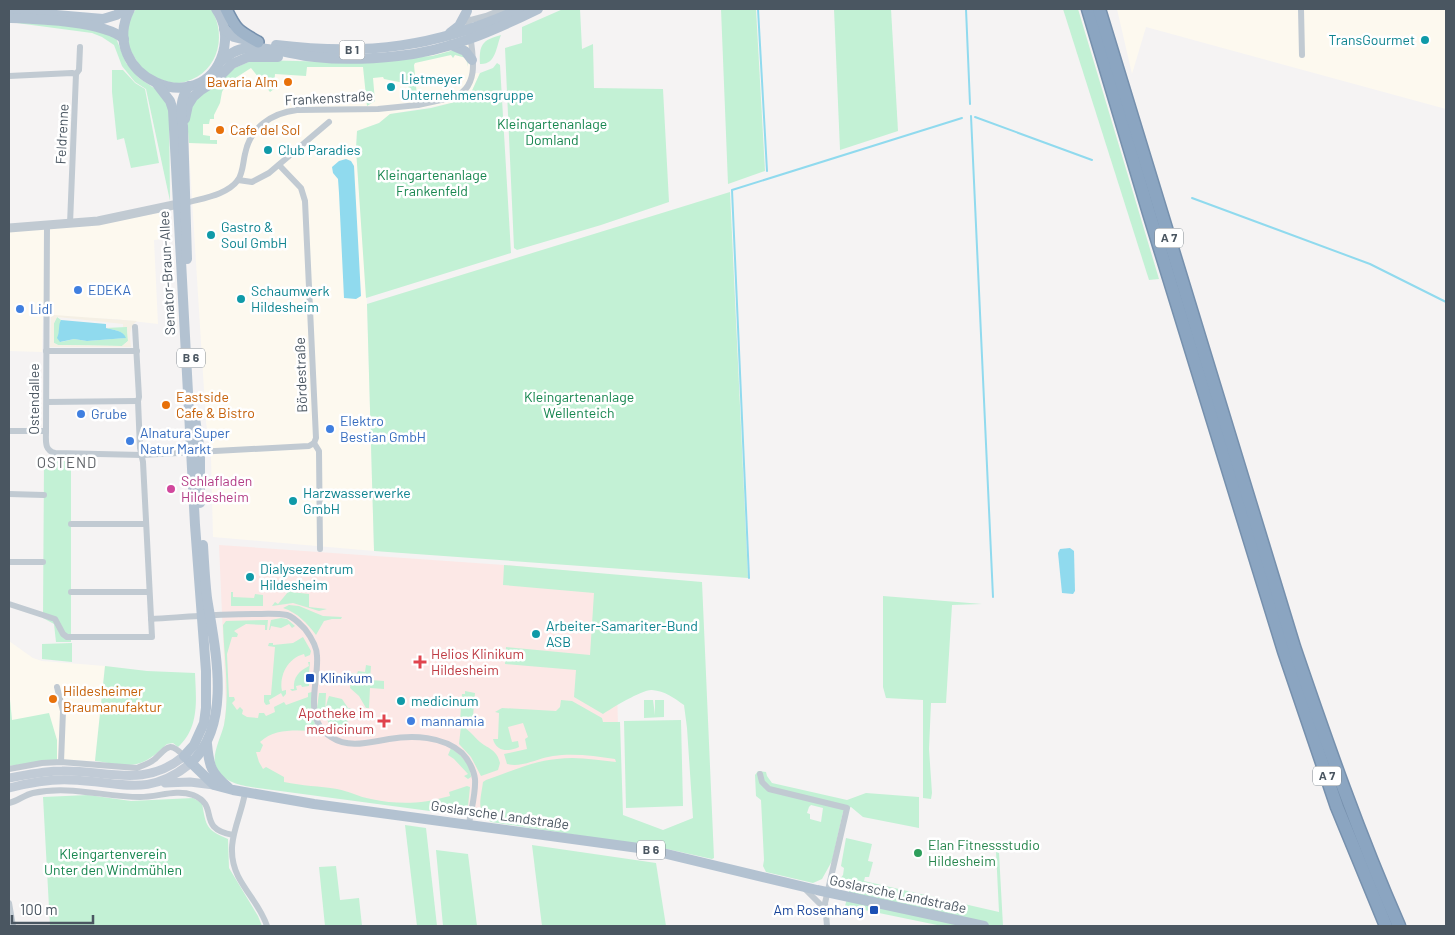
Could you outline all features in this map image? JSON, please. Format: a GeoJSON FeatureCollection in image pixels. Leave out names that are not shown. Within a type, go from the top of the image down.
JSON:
{"type":"FeatureCollection","features":[{"type":"Feature","properties":{"kind":"highway"},"geometry":{"type":"LineString","coordinates":[[226,9],[238,31],[258,42]]}},
{"type":"Feature","properties":{"kind":"highway","name":"A 7"},"geometry":{"type":"LineString","coordinates":[[1088,9],[1281,642],[1337,807],[1386,926]]}},
{"type":"Feature","properties":{"kind":"highway","name":"A 7"},"geometry":{"type":"LineString","coordinates":[[1100,9],[1294,647],[1323,735],[1353,815],[1399,926]]}},
{"type":"Feature","properties":{"kind":"main road"},"geometry":{"type":"LineString","coordinates":[[88,22],[110,18],[128,9]]}},
{"type":"Feature","properties":{"kind":"main road"},"geometry":{"type":"LineString","coordinates":[[128,9],[124,25],[127,53],[134,66],[144,76],[157,84],[170,87],[189,86],[208,77],[220,62],[224,49],[224,29],[216,9]]}},
{"type":"Feature","properties":{"kind":"main road","name":"B 1"},"geometry":{"type":"LineString","coordinates":[[220,62],[232,53],[246,48],[261,48],[316,57],[362,58],[400,56],[448,41],[468,22],[520,9]]}},
{"type":"Feature","properties":{"kind":"main road","name":"B 1"},"geometry":{"type":"LineString","coordinates":[[468,22],[498,29],[538,9]]}},
{"type":"Feature","properties":{"kind":"main road"},"geometry":{"type":"LineString","coordinates":[[9,10],[88,22],[118,34],[124,39]]}},
{"type":"Feature","properties":{"kind":"main road"},"geometry":{"type":"LineString","coordinates":[[9,18],[77,20]]}},
{"type":"Feature","properties":{"kind":"main road"},"geometry":{"type":"LineString","coordinates":[[468,22],[459,26],[448,41],[465,51],[472,64]]}},
{"type":"Feature","properties":{"kind":"main road","name":"B 1"},"geometry":{"type":"LineString","coordinates":[[224,29],[234,37],[302,48],[352,50],[448,41]]}},
{"type":"Feature","properties":{"kind":"main road"},"geometry":{"type":"LineString","coordinates":[[183,126],[193,97],[215,81],[236,61],[256,56],[316,57]]}},
{"type":"Feature","properties":{"kind":"main road","name":"Senator-Braun-Allee"},"geometry":{"type":"LineString","coordinates":[[157,84],[170,101],[173,110],[182,204],[206,616],[205,715],[198,738],[188,760]]}},
{"type":"Feature","properties":{"kind":"main road","name":"Senator-Braun-Allee"},"geometry":{"type":"LineString","coordinates":[[182,204],[183,126],[181,104],[189,86]]}},
{"type":"Feature","properties":{"kind":"main road","name":"Senator-Braun-Allee"},"geometry":{"type":"LineString","coordinates":[[188,760],[207,744],[215,719],[217,699],[213,630],[206,616]]}},
{"type":"Feature","properties":{"kind":"main road","name":"B 6"},"geometry":{"type":"LineString","coordinates":[[207,744],[210,767],[215,776],[233,790]]}},
{"type":"Feature","properties":{"kind":"main road"},"geometry":{"type":"LineString","coordinates":[[9,778],[62,770],[141,776],[188,760]]}},
{"type":"Feature","properties":{"kind":"main road"},"geometry":{"type":"LineString","coordinates":[[157,784],[169,779],[188,760]]}},
{"type":"Feature","properties":{"kind":"main road"},"geometry":{"type":"LineString","coordinates":[[188,760],[214,785]]}},
{"type":"Feature","properties":{"kind":"main road"},"geometry":{"type":"LineString","coordinates":[[9,788],[60,780],[136,786],[186,782],[214,785]]}},
{"type":"Feature","properties":{"kind":"main road","name":"Goslarsche Landstraße"},"geometry":{"type":"LineString","coordinates":[[214,785],[245,793],[314,804],[646,849],[827,892],[984,926]]}},
{"type":"Feature","properties":{"kind":"street"},"geometry":{"type":"LineString","coordinates":[[472,64],[468,22],[502,9]]}},
{"type":"Feature","properties":{"kind":"street"},"geometry":{"type":"LineString","coordinates":[[1301,9],[1302,55]]}},
{"type":"Feature","properties":{"kind":"street","name":"Feldrenne"},"geometry":{"type":"LineString","coordinates":[[70,224],[76,74],[79,70],[80,47]]}},
{"type":"Feature","properties":{"kind":"street","name":"Frankenstraße"},"geometry":{"type":"LineString","coordinates":[[9,228],[112,219],[182,204],[224,191],[238,180],[245,152],[252,135],[263,122],[274,116],[297,110],[391,108],[458,96],[470,85],[472,64]]}},
{"type":"Feature","properties":{"kind":"street"},"geometry":{"type":"LineString","coordinates":[[9,76],[72,72],[76,74]]}},
{"type":"Feature","properties":{"kind":"street","name":"Frankenstraße"},"geometry":{"type":"LineString","coordinates":[[238,180],[252,182],[268,173],[280,165],[329,122]]}},
{"type":"Feature","properties":{"kind":"street","name":"Bördestraße"},"geometry":{"type":"LineString","coordinates":[[280,165],[301,188],[305,201],[316,438],[314,443],[319,450],[320,549]]}},
{"type":"Feature","properties":{"kind":"street","name":"Ostendallee"},"geometry":{"type":"LineString","coordinates":[[47,225],[46,447],[50,452],[55,453],[142,455],[195,452]]}},
{"type":"Feature","properties":{"kind":"street"},"geometry":{"type":"LineString","coordinates":[[9,604],[55,619],[65,636],[71,638],[152,638],[135,327]]}},
{"type":"Feature","properties":{"kind":"street"},"geometry":{"type":"LineString","coordinates":[[46,351],[137,351]]}},
{"type":"Feature","properties":{"kind":"street"},"geometry":{"type":"LineString","coordinates":[[47,402],[138,401]]}},
{"type":"Feature","properties":{"kind":"street"},"geometry":{"type":"LineString","coordinates":[[9,431],[46,431]]}},
{"type":"Feature","properties":{"kind":"street"},"geometry":{"type":"LineString","coordinates":[[195,452],[309,446],[314,443]]}},
{"type":"Feature","properties":{"kind":"street"},"geometry":{"type":"LineString","coordinates":[[9,494],[44,495]]}},
{"type":"Feature","properties":{"kind":"street"},"geometry":{"type":"LineString","coordinates":[[71,524],[146,524]]}},
{"type":"Feature","properties":{"kind":"street"},"geometry":{"type":"LineString","coordinates":[[9,562],[43,562]]}},
{"type":"Feature","properties":{"kind":"street"},"geometry":{"type":"LineString","coordinates":[[71,592],[150,592]]}},
{"type":"Feature","properties":{"kind":"street"},"geometry":{"type":"LineString","coordinates":[[151,619],[280,614],[297,621],[309,635],[314,645],[317,659],[314,712],[317,722],[323,731],[336,740],[349,743],[360,744],[392,738],[418,737],[442,742],[458,750],[467,760],[475,777],[469,824]]}},
{"type":"Feature","properties":{"kind":"street"},"geometry":{"type":"LineString","coordinates":[[57,687],[63,711],[61,762]]}},
{"type":"Feature","properties":{"kind":"street"},"geometry":{"type":"LineString","coordinates":[[9,769],[42,763],[61,762],[137,768],[147,765],[164,748],[171,746],[175,747],[188,760]]}},
{"type":"Feature","properties":{"kind":"street"},"geometry":{"type":"LineString","coordinates":[[760,774],[762,782],[770,789],[847,808],[824,909],[827,926]]}},
{"type":"Feature","properties":{"kind":"street"},"geometry":{"type":"LineString","coordinates":[[21,785],[21,797]]}},
{"type":"Feature","properties":{"kind":"street"},"geometry":{"type":"LineString","coordinates":[[9,803],[32,793],[53,790],[87,791],[139,797],[171,793],[187,794],[206,804],[212,826],[217,831],[233,835]]}},
{"type":"Feature","properties":{"kind":"street"},"geometry":{"type":"LineString","coordinates":[[245,793],[242,809],[233,835],[232,854],[238,876],[260,908],[267,926]]}},
{"type":"Feature","properties":{"kind":"street"},"geometry":{"type":"LineString","coordinates":[[802,886],[824,909]]}},
{"type":"Feature","properties":{"kind":"street"},"geometry":{"type":"LineString","coordinates":[[9,903],[13,926]]}},
{"type":"Feature","properties":{"kind":"shaded area"},"geometry":{"type":"Polygon","coordinates":[[[1117,9],[1446,9],[1446,109],[1146,27],[1132,74],[1117,9]]]}},
{"type":"Feature","properties":{"kind":"shaded area"},"geometry":{"type":"Polygon","coordinates":[[[471,44],[473,73],[480,73],[470,95],[451,103],[390,114],[379,123],[357,131],[356,149],[367,304],[374,551],[213,537],[211,457],[206,422],[187,119],[232,67],[425,56],[471,44]]]}},
{"type":"Feature","properties":{"kind":"shaded area"},"geometry":{"type":"Polygon","coordinates":[[[169,211],[171,238],[154,240],[158,324],[115,319],[43,317],[42,352],[9,351],[9,231],[114,221],[169,211]]]}},
{"type":"Feature","properties":{"kind":"shaded area","name":"Helios Klinikum Hildesheim"},"geometry":{"type":"Polygon","coordinates":[[[219,545],[504,565],[614,575],[621,838],[232,782],[215,760],[224,726],[226,706],[219,545]]]}},
{"type":"Feature","properties":{"kind":"shaded area"},"geometry":{"type":"Polygon","coordinates":[[[9,641],[33,658],[42,661],[105,666],[95,761],[57,760],[12,720],[9,690],[9,641]]]}},
{"type":"Feature","properties":{"kind":"green space"},"geometry":{"type":"Polygon","coordinates":[[[136,9],[211,9],[219,32],[219,44],[216,55],[210,65],[192,80],[179,83],[145,74],[127,45],[129,20],[136,9]]]}},
{"type":"Feature","properties":{"kind":"green space","name":"Kleingartenanlage Domland"},"geometry":{"type":"Polygon","coordinates":[[[563,9],[580,9],[582,49],[593,44],[594,88],[663,89],[669,202],[517,250],[514,248],[505,48],[522,43],[522,27],[563,9]]]}},
{"type":"Feature","properties":{"kind":"green space"},"geometry":{"type":"Polygon","coordinates":[[[721,9],[756,9],[765,171],[728,184],[721,9]]]}},
{"type":"Feature","properties":{"kind":"green space"},"geometry":{"type":"Polygon","coordinates":[[[834,9],[891,9],[898,131],[840,150],[834,9]]]}},
{"type":"Feature","properties":{"kind":"green space"},"geometry":{"type":"Polygon","coordinates":[[[1063,9],[1078,9],[1159,279],[1149,280],[1063,9]]]}},
{"type":"Feature","properties":{"kind":"green space"},"geometry":{"type":"Polygon","coordinates":[[[9,22],[90,27],[116,38],[126,63],[139,78],[157,90],[166,101],[169,112],[170,201],[146,89],[135,82],[122,66],[114,45],[92,33],[9,22]]]}},
{"type":"Feature","properties":{"kind":"green space"},"geometry":{"type":"Polygon","coordinates":[[[501,35],[492,58],[485,64],[480,64],[480,52],[483,44],[501,35]]]}},
{"type":"Feature","properties":{"kind":"green space"},"geometry":{"type":"Polygon","coordinates":[[[454,50],[467,58],[468,67],[466,58],[455,55],[453,58],[451,55],[415,63],[417,96],[408,89],[409,84],[384,79],[383,77],[373,78],[375,101],[367,106],[363,67],[307,67],[306,76],[275,74],[274,89],[270,92],[251,68],[226,84],[214,119],[210,119],[209,124],[203,124],[203,135],[210,136],[210,140],[217,140],[217,144],[189,143],[187,119],[194,102],[228,71],[253,60],[339,62],[432,56],[454,50]]]}},
{"type":"Feature","properties":{"kind":"green space","name":"Kleingartenanlage Frankenfeld"},"geometry":{"type":"Polygon","coordinates":[[[497,63],[500,65],[511,253],[366,298],[356,149],[357,131],[379,123],[390,114],[431,108],[459,101],[470,95],[480,73],[493,68],[497,63]]]}},
{"type":"Feature","properties":{"kind":"green space"},"geometry":{"type":"Polygon","coordinates":[[[112,70],[123,70],[135,83],[145,89],[159,163],[131,168],[124,138],[117,140],[112,92],[112,70]]]}},
{"type":"Feature","properties":{"kind":"green space","name":"Kleingartenanlage Wellenteich"},"geometry":{"type":"Polygon","coordinates":[[[730,192],[748,578],[374,551],[367,304],[730,192]]]}},
{"type":"Feature","properties":{"kind":"green space"},"geometry":{"type":"Polygon","coordinates":[[[57,317],[61,320],[58,337],[61,342],[74,339],[87,341],[125,338],[120,332],[106,328],[126,327],[128,341],[122,346],[58,345],[54,343],[54,323],[57,317]]]}},
{"type":"Feature","properties":{"kind":"green space"},"geometry":{"type":"Polygon","coordinates":[[[44,461],[71,461],[71,642],[56,642],[54,624],[43,618],[44,461]]]}},
{"type":"Feature","properties":{"kind":"green space"},"geometry":{"type":"Polygon","coordinates":[[[504,565],[702,582],[714,858],[491,822],[483,814],[480,799],[483,782],[486,780],[521,767],[548,760],[579,758],[616,762],[615,759],[592,756],[561,755],[518,765],[507,764],[504,754],[527,749],[525,739],[528,737],[523,723],[508,727],[512,742],[518,741],[519,747],[511,750],[500,749],[493,739],[498,739],[499,713],[495,712],[502,708],[556,711],[560,707],[561,700],[572,701],[602,718],[603,722],[620,722],[623,815],[663,830],[693,818],[684,705],[665,693],[648,690],[603,714],[574,697],[576,670],[505,664],[506,647],[590,655],[594,593],[503,585],[504,565]]]}},
{"type":"Feature","properties":{"kind":"green space"},"geometry":{"type":"Polygon","coordinates":[[[287,587],[292,588],[291,592],[309,594],[309,607],[327,609],[319,611],[293,603],[272,606],[275,602],[278,604],[288,592],[287,587]]]}},
{"type":"Feature","properties":{"kind":"green space"},"geometry":{"type":"Polygon","coordinates":[[[231,592],[233,592],[233,597],[254,598],[255,594],[263,595],[263,606],[231,606],[231,592]]]}},
{"type":"Feature","properties":{"kind":"green space"},"geometry":{"type":"Polygon","coordinates":[[[883,596],[982,604],[952,605],[946,703],[931,703],[929,749],[931,799],[923,798],[923,700],[886,698],[883,687],[883,596]]]}},
{"type":"Feature","properties":{"kind":"green space"},"geometry":{"type":"Polygon","coordinates":[[[289,605],[299,606],[323,616],[342,617],[341,619],[324,621],[316,635],[302,619],[283,608],[289,605]]]}},
{"type":"Feature","properties":{"kind":"green space"},"geometry":{"type":"Polygon","coordinates":[[[287,619],[295,626],[292,628],[289,624],[281,628],[271,626],[269,630],[271,620],[287,619]]]}},
{"type":"Feature","properties":{"kind":"green space"},"geometry":{"type":"Polygon","coordinates":[[[268,620],[267,630],[265,630],[265,625],[246,624],[234,631],[238,634],[237,637],[232,637],[227,654],[229,697],[234,697],[235,700],[232,703],[237,710],[240,707],[243,710],[242,714],[247,717],[258,718],[259,713],[264,713],[266,716],[275,712],[274,707],[284,702],[286,705],[308,697],[308,693],[312,692],[311,716],[319,731],[288,731],[266,737],[260,742],[263,745],[260,752],[256,752],[263,769],[266,767],[284,777],[284,782],[337,789],[367,798],[392,802],[410,803],[439,799],[450,796],[449,792],[467,786],[470,787],[467,816],[251,787],[236,783],[222,776],[216,767],[215,757],[224,725],[227,700],[223,625],[226,621],[268,620]]]}},
{"type":"Feature","properties":{"kind":"green space"},"geometry":{"type":"Polygon","coordinates":[[[303,637],[311,651],[310,655],[305,657],[304,654],[298,656],[289,663],[283,673],[281,685],[282,691],[286,690],[286,694],[283,697],[281,693],[269,700],[270,704],[266,705],[264,695],[271,695],[275,647],[268,646],[269,643],[273,643],[273,645],[293,643],[303,637]]]}},
{"type":"Feature","properties":{"kind":"green space"},"geometry":{"type":"Polygon","coordinates":[[[72,643],[72,662],[42,659],[42,644],[72,643]]]}},
{"type":"Feature","properties":{"kind":"green space"},"geometry":{"type":"Polygon","coordinates":[[[308,662],[310,662],[308,673],[309,686],[296,686],[297,690],[292,691],[290,689],[294,689],[296,678],[300,672],[309,666],[308,662]]]}},
{"type":"Feature","properties":{"kind":"green space"},"geometry":{"type":"Polygon","coordinates":[[[366,665],[371,666],[370,680],[384,681],[384,689],[370,688],[369,708],[366,708],[359,696],[350,688],[352,673],[357,674],[358,671],[365,672],[366,665]]]}},
{"type":"Feature","properties":{"kind":"green space"},"geometry":{"type":"Polygon","coordinates":[[[105,666],[147,671],[195,673],[196,703],[193,722],[190,731],[178,747],[173,743],[167,744],[142,763],[127,765],[95,761],[105,666]]]}},
{"type":"Feature","properties":{"kind":"green space"},"geometry":{"type":"Polygon","coordinates":[[[9,690],[12,720],[49,713],[57,740],[57,760],[9,766],[9,690]]]}},
{"type":"Feature","properties":{"kind":"green space"},"geometry":{"type":"Polygon","coordinates":[[[465,691],[475,693],[472,728],[460,721],[462,694],[465,694],[465,691]]]}},
{"type":"Feature","properties":{"kind":"green space"},"geometry":{"type":"Polygon","coordinates":[[[319,693],[326,693],[325,716],[319,720],[317,708],[319,693]]]}},
{"type":"Feature","properties":{"kind":"green space"},"geometry":{"type":"Polygon","coordinates":[[[329,696],[342,699],[348,708],[352,709],[348,710],[347,734],[351,734],[351,736],[337,731],[328,722],[326,711],[329,696]]]}},
{"type":"Feature","properties":{"kind":"green space"},"geometry":{"type":"Polygon","coordinates":[[[644,700],[653,700],[655,715],[655,700],[664,700],[664,717],[644,718],[644,700]]]}},
{"type":"Feature","properties":{"kind":"green space"},"geometry":{"type":"Polygon","coordinates":[[[681,720],[683,806],[626,808],[624,721],[681,720]]]}},
{"type":"Feature","properties":{"kind":"green space"},"geometry":{"type":"Polygon","coordinates":[[[461,726],[495,752],[500,763],[498,770],[481,776],[471,757],[459,744],[461,726]]]}},
{"type":"Feature","properties":{"kind":"green space"},"geometry":{"type":"Polygon","coordinates":[[[451,748],[467,764],[471,772],[471,777],[468,779],[464,776],[468,774],[448,755],[451,748]]]}},
{"type":"Feature","properties":{"kind":"green space"},"geometry":{"type":"Polygon","coordinates":[[[758,771],[766,772],[772,783],[847,800],[866,793],[919,797],[919,828],[863,817],[851,807],[843,812],[832,861],[822,879],[813,883],[766,872],[763,866],[761,800],[756,796],[755,775],[758,771]],[[811,805],[807,813],[810,814],[810,819],[821,822],[823,808],[811,805]]]}},
{"type":"Feature","properties":{"kind":"green space","name":"Kleingartenverein Unter den Windmühlen"},"geometry":{"type":"Polygon","coordinates":[[[88,795],[131,801],[193,798],[202,803],[208,826],[215,833],[228,839],[229,868],[262,926],[50,926],[43,797],[88,795]]]}},
{"type":"Feature","properties":{"kind":"green space"},"geometry":{"type":"Polygon","coordinates":[[[405,825],[426,828],[437,926],[417,926],[405,825]]]}},
{"type":"Feature","properties":{"kind":"green space"},"geometry":{"type":"Polygon","coordinates":[[[846,838],[872,844],[868,861],[873,862],[869,877],[865,877],[864,881],[999,912],[996,851],[999,853],[1003,926],[942,926],[845,906],[850,887],[840,884],[840,879],[843,875],[844,868],[841,866],[846,838]]]}},
{"type":"Feature","properties":{"kind":"green space"},"geometry":{"type":"Polygon","coordinates":[[[532,845],[656,863],[666,926],[542,926],[532,845]]]}},
{"type":"Feature","properties":{"kind":"green space"},"geometry":{"type":"Polygon","coordinates":[[[436,850],[468,854],[477,926],[443,926],[436,850]]]}},
{"type":"Feature","properties":{"kind":"green space"},"geometry":{"type":"Polygon","coordinates":[[[336,866],[340,900],[359,898],[362,926],[325,926],[319,867],[336,866]]]}},
{"type":"Feature","properties":{"kind":"sand"},"geometry":{"type":"Polygon","coordinates":[[[54,315],[137,321],[131,329],[131,347],[50,347],[51,317],[54,315]],[[57,317],[54,323],[54,343],[58,345],[122,346],[128,341],[127,327],[123,327],[123,324],[57,317]]]}},
{"type":"Feature","properties":{"kind":"water"},"geometry":{"type":"Polygon","coordinates":[[[346,159],[351,161],[354,166],[361,296],[356,299],[344,298],[338,179],[333,173],[332,167],[339,161],[346,159]]]}},
{"type":"Feature","properties":{"kind":"water"},"geometry":{"type":"Polygon","coordinates":[[[61,320],[106,324],[106,328],[120,332],[126,338],[87,341],[74,339],[60,342],[57,338],[61,320]]]}},
{"type":"Feature","properties":{"kind":"water"},"geometry":{"type":"Polygon","coordinates":[[[1070,548],[1074,551],[1075,591],[1073,594],[1062,593],[1058,553],[1060,549],[1070,548]]]}},
{"type":"Feature","properties":{"kind":"waterway"},"geometry":{"type":"LineString","coordinates":[[758,9],[767,171]]}},
{"type":"Feature","properties":{"kind":"waterway"},"geometry":{"type":"LineString","coordinates":[[966,9],[970,104]]}},
{"type":"Feature","properties":{"kind":"waterway"},"geometry":{"type":"LineString","coordinates":[[971,116],[993,597]]}},
{"type":"Feature","properties":{"kind":"waterway"},"geometry":{"type":"LineString","coordinates":[[975,117],[1092,160]]}},
{"type":"Feature","properties":{"kind":"waterway"},"geometry":{"type":"LineString","coordinates":[[749,578],[732,190],[962,118]]}},
{"type":"Feature","properties":{"kind":"waterway"},"geometry":{"type":"LineString","coordinates":[[1192,198],[1370,264],[1446,302]]}},
{"type":"Feature","properties":{"kind":"place","name":"TransGourmet"},"geometry":{"type":"Point","coordinates":[1425,40]}},
{"type":"Feature","properties":{"kind":"place","name":"Bavaria Alm"},"geometry":{"type":"Point","coordinates":[288,82]}},
{"type":"Feature","properties":{"kind":"place","name":"Lietmeyer Unternehmensgruppe"},"geometry":{"type":"Point","coordinates":[391,87]}},
{"type":"Feature","properties":{"kind":"place","name":"Cafe del Sol"},"geometry":{"type":"Point","coordinates":[220,130]}},
{"type":"Feature","properties":{"kind":"place","name":"Club Paradies"},"geometry":{"type":"Point","coordinates":[268,150]}},
{"type":"Feature","properties":{"kind":"place","name":"Gastro & Soul GmbH"},"geometry":{"type":"Point","coordinates":[211,235]}},
{"type":"Feature","properties":{"kind":"place","name":"EDEKA"},"geometry":{"type":"Point","coordinates":[78,290]}},
{"type":"Feature","properties":{"kind":"place","name":"Schaumwerk Hildesheim"},"geometry":{"type":"Point","coordinates":[241,299]}},
{"type":"Feature","properties":{"kind":"place","name":"Lidl"},"geometry":{"type":"Point","coordinates":[20,309]}},
{"type":"Feature","properties":{"kind":"place","name":"Eastside Cafe & Bistro"},"geometry":{"type":"Point","coordinates":[166,405]}},
{"type":"Feature","properties":{"kind":"place","name":"Grube"},"geometry":{"type":"Point","coordinates":[81,414]}},
{"type":"Feature","properties":{"kind":"place","name":"Elektro Bestian GmbH"},"geometry":{"type":"Point","coordinates":[330,429]}},
{"type":"Feature","properties":{"kind":"place","name":"Alnatura Super Natur Markt"},"geometry":{"type":"Point","coordinates":[130,441]}},
{"type":"Feature","properties":{"kind":"place","name":"Schlafladen Hildesheim"},"geometry":{"type":"Point","coordinates":[171,489]}},
{"type":"Feature","properties":{"kind":"place","name":"Harzwasserwerke GmbH"},"geometry":{"type":"Point","coordinates":[293,501]}},
{"type":"Feature","properties":{"kind":"place","name":"Dialysezentrum Hildesheim"},"geometry":{"type":"Point","coordinates":[250,577]}},
{"type":"Feature","properties":{"kind":"place","name":"Arbeiter-Samariter-Bund ASB"},"geometry":{"type":"Point","coordinates":[536,634]}},
{"type":"Feature","properties":{"kind":"place","name":"Helios Klinikum Hildesheim"},"geometry":{"type":"Point","coordinates":[420,662]}},
{"type":"Feature","properties":{"kind":"place","name":"Klinikum"},"geometry":{"type":"Point","coordinates":[310,678]}},
{"type":"Feature","properties":{"kind":"place","name":"Hildesheimer Braumanufaktur"},"geometry":{"type":"Point","coordinates":[53,699]}},
{"type":"Feature","properties":{"kind":"place","name":"medicinum"},"geometry":{"type":"Point","coordinates":[401,701]}},
{"type":"Feature","properties":{"kind":"place","name":"Apotheke im medicinum"},"geometry":{"type":"Point","coordinates":[384,721]}},
{"type":"Feature","properties":{"kind":"place","name":"mannamia"},"geometry":{"type":"Point","coordinates":[411,721]}},
{"type":"Feature","properties":{"kind":"place","name":"Elan Fitnessstudio Hildesheim"},"geometry":{"type":"Point","coordinates":[918,853]}},
{"type":"Feature","properties":{"kind":"place","name":"Am Rosenhang"},"geometry":{"type":"Point","coordinates":[874,910]}},
{"type":"Feature","properties":{"kind":"district","name":"OSTEND"},"geometry":{"type":"Point","coordinates":[67,463]}}]}
